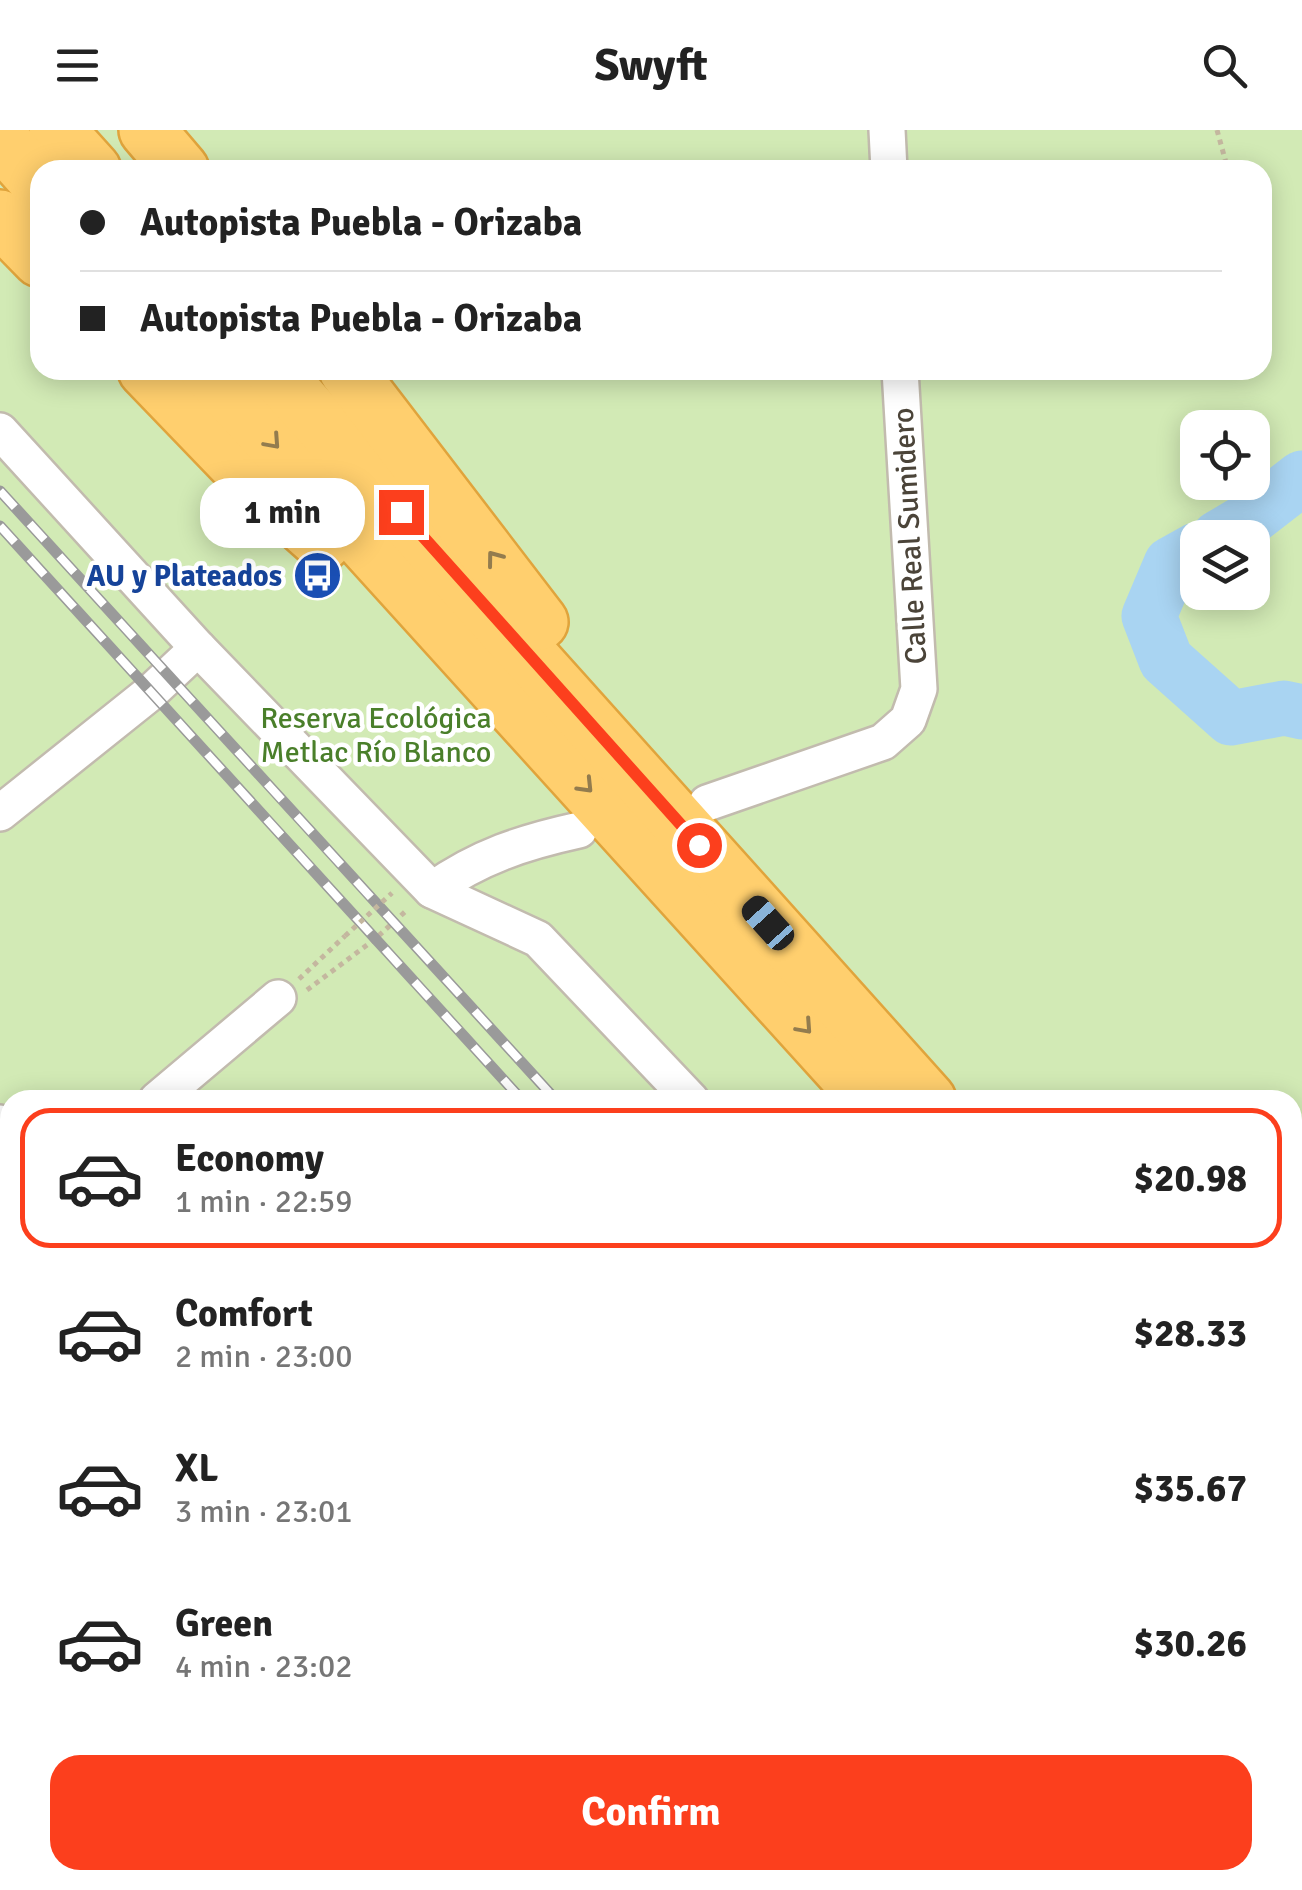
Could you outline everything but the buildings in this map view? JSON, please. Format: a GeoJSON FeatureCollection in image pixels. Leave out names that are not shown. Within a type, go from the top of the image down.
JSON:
{"type":"FeatureCollection","features":[{"type":"Feature","properties":{"kind":"highway"},"geometry":{"type":"LineString","coordinates":[[57,130],[84,160]]}},
{"type":"Feature","properties":{"kind":"highway"},"geometry":{"type":"LineString","coordinates":[[147,130],[172,160]]}},
{"type":"Feature","properties":{"kind":"highway"},"geometry":{"type":"LineString","coordinates":[[0,139],[30,173]]}},
{"type":"Feature","properties":{"kind":"highway"},"geometry":{"type":"LineString","coordinates":[[0,218],[30,250]]}},
{"type":"Feature","properties":{"kind":"highway"},"geometry":{"type":"LineString","coordinates":[[156,380],[250,478],[528,726]]}},
{"type":"Feature","properties":{"kind":"highway"},"geometry":{"type":"LineString","coordinates":[[217,380],[861,1090]]}},
{"type":"Feature","properties":{"kind":"highway"},"geometry":{"type":"LineString","coordinates":[[282,380],[919,1090]]}},
{"type":"Feature","properties":{"kind":"highway"},"geometry":{"type":"LineString","coordinates":[[355,380],[490,552],[715,864]]}},
{"type":"Feature","properties":{"kind":"street"},"geometry":{"type":"LineString","coordinates":[[887,130],[888,160]]}},
{"type":"Feature","properties":{"kind":"street","name":"Calle Real Sumidero"},"geometry":{"type":"LineString","coordinates":[[707,804],[882,742],[908,720],[919,689],[901,380]]}},
{"type":"Feature","properties":{"kind":"street"},"geometry":{"type":"LineString","coordinates":[[0,431],[198,648],[432,890],[538,939],[681,1090]]}},
{"type":"Feature","properties":{"kind":"street"},"geometry":{"type":"LineString","coordinates":[[0,812],[150,693],[198,648]]}},
{"type":"Feature","properties":{"kind":"street"},"geometry":{"type":"LineString","coordinates":[[432,890],[456,872],[520,843],[579,830]]}},
{"type":"Feature","properties":{"kind":"street"},"geometry":{"type":"LineString","coordinates":[[168,1090],[278,998]]}},
{"type":"Feature","properties":{"kind":"path"},"geometry":{"type":"LineString","coordinates":[[1217,130],[1225,160]]}},
{"type":"Feature","properties":{"kind":"path"},"geometry":{"type":"LineString","coordinates":[[278,998],[293,1001],[375,940],[432,890]]}},
{"type":"Feature","properties":{"kind":"path"},"geometry":{"type":"LineString","coordinates":[[278,998],[392,893]]}},
{"type":"Feature","properties":{"kind":"green space","name":"Reserva Ecológica Metlac Río Blanco"},"geometry":{"type":"Polygon","coordinates":[[[0,130],[1302,130],[1302,1090],[0,1090],[0,130]]]}},
{"type":"Feature","properties":{"kind":"waterway"},"geometry":{"type":"LineString","coordinates":[[1248,520],[1302,478]]}},
{"type":"Feature","properties":{"kind":"waterway"},"geometry":{"type":"LineString","coordinates":[[1180,559],[1171,564],[1149,616],[1166,660],[1231,718],[1284,708],[1302,712]]}},
{"type":"Feature","properties":{"kind":"railway"},"geometry":{"type":"LineString","coordinates":[[0,491],[547,1090]]}},
{"type":"Feature","properties":{"kind":"railway"},"geometry":{"type":"LineString","coordinates":[[0,526],[513,1090]]}},
{"type":"Feature","properties":{"kind":"place","name":"AU y Plateados"},"geometry":{"type":"Point","coordinates":[317,576]}},
{"type":"Feature","properties":{"kind":"route"},"geometry":{"type":"LineString","coordinates":[[401,512],[699,845]]}}]}
